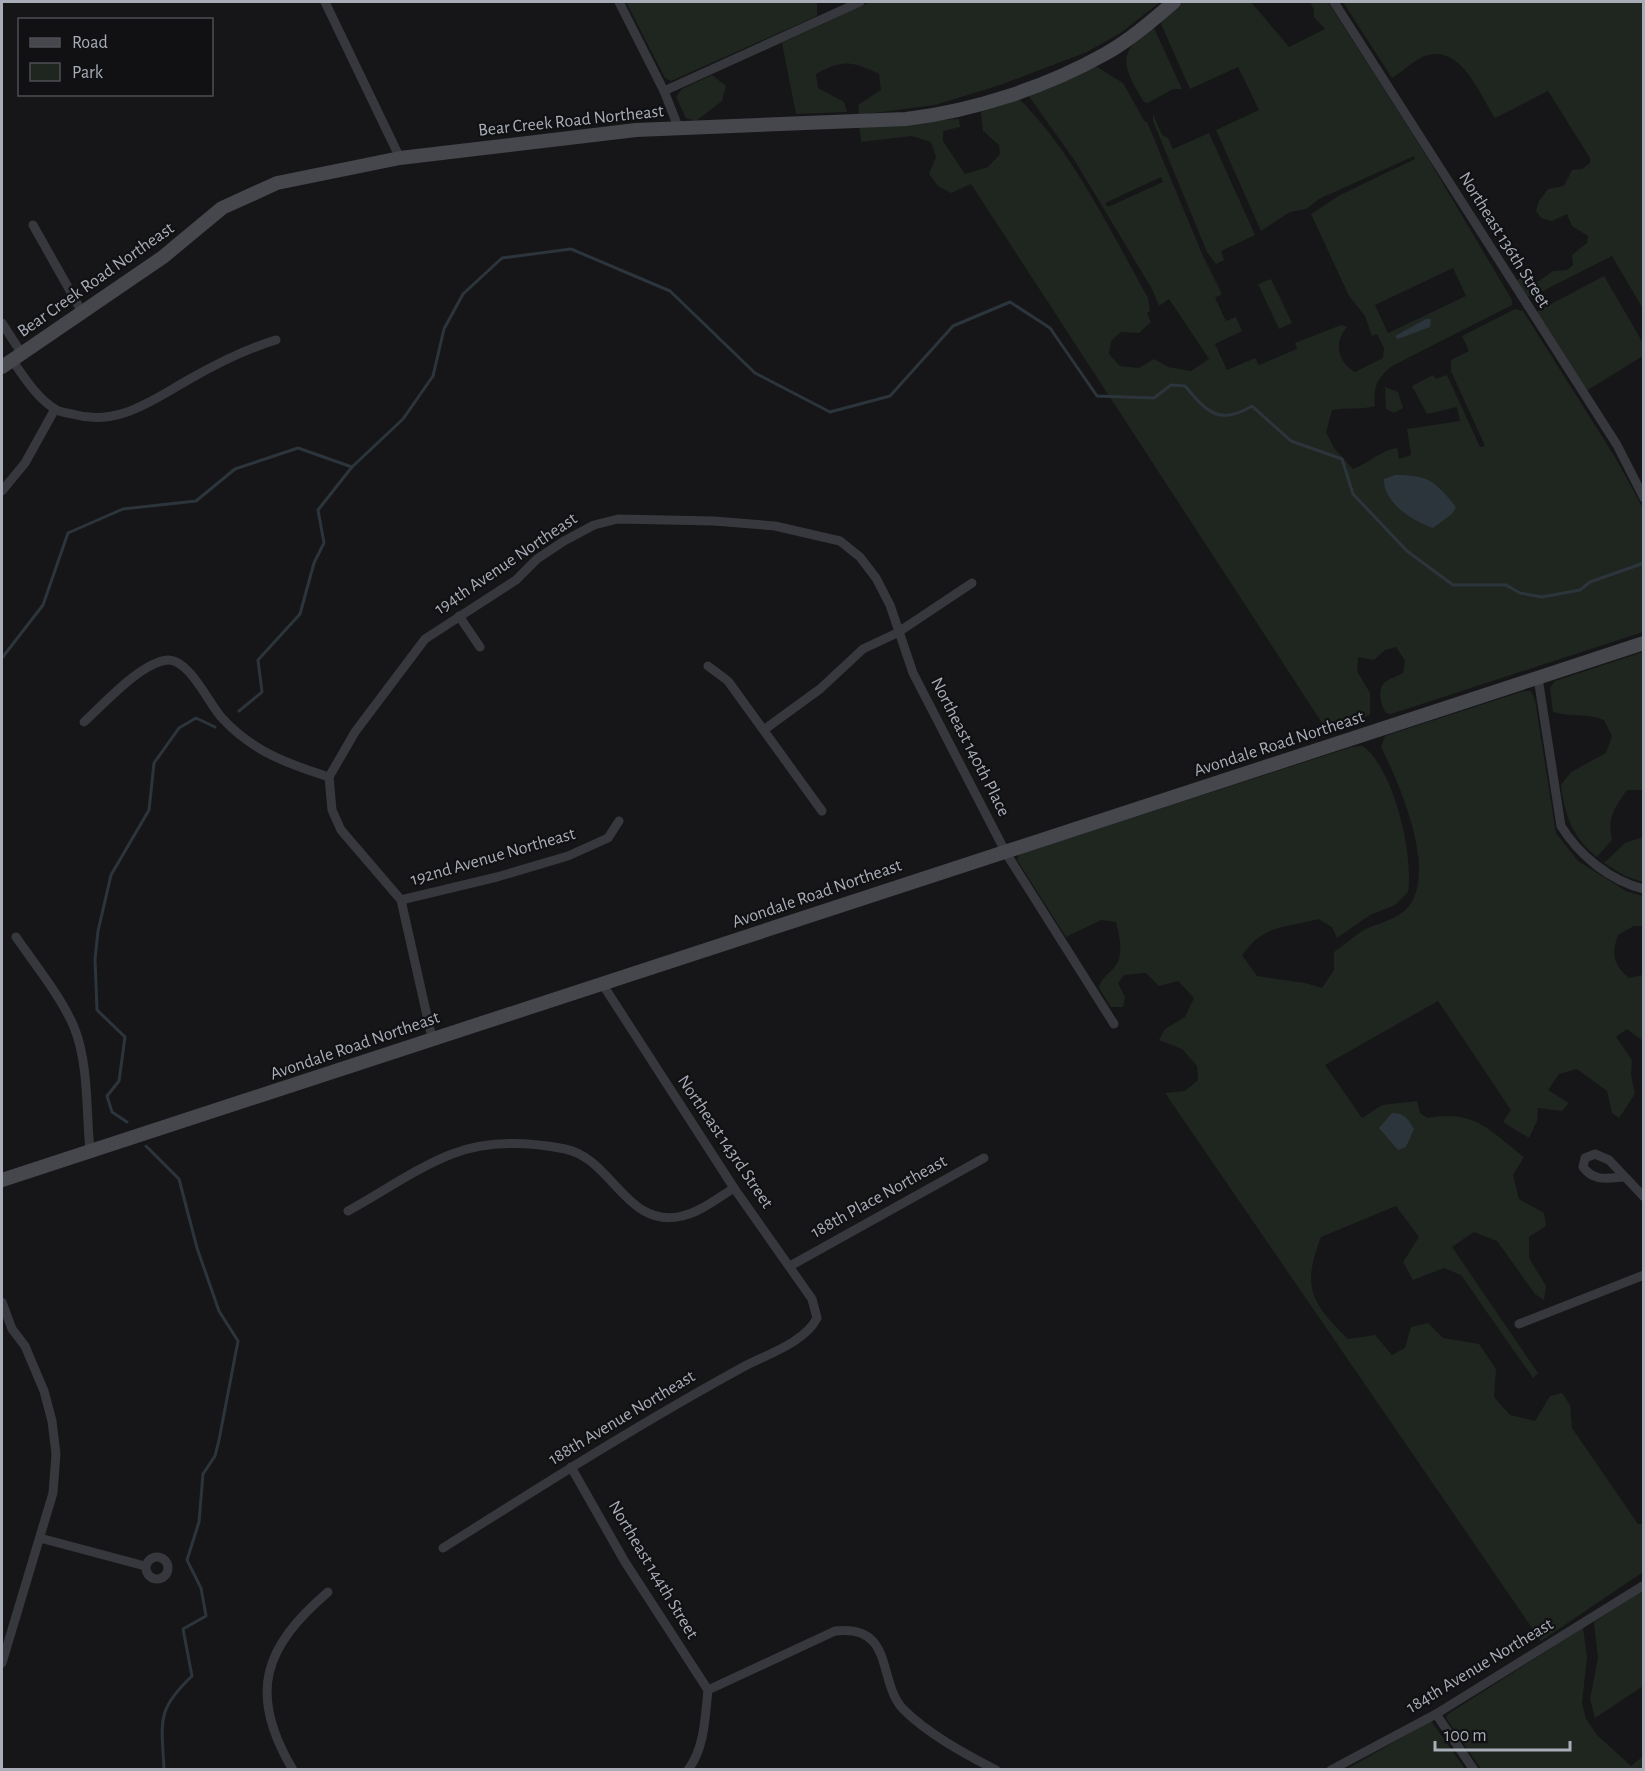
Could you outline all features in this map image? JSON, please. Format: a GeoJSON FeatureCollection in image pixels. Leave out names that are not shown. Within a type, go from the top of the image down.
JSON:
{"type":"FeatureCollection","features":[{"type":"Feature","properties":{"kind":"main road","name":"Bear Creek Road Northeast"},"geometry":{"type":"LineString","coordinates":[[12,360],[163,257],[236,200],[277,183],[400,158],[636,130],[906,119],[944,114],[1048,80],[1106,54],[1174,2]]}},
{"type":"Feature","properties":{"kind":"main road","name":"Avondale Road Northeast"},"geometry":{"type":"LineString","coordinates":[[2,1180],[1644,643]]}},
{"type":"Feature","properties":{"kind":"street"},"geometry":{"type":"LineString","coordinates":[[324,2],[400,158]]}},
{"type":"Feature","properties":{"kind":"street"},"geometry":{"type":"LineString","coordinates":[[620,2],[664,91],[679,129]]}},
{"type":"Feature","properties":{"kind":"street"},"geometry":{"type":"LineString","coordinates":[[664,91],[860,2]]}},
{"type":"Feature","properties":{"kind":"street","name":"Northeast 136th Street"},"geometry":{"type":"LineString","coordinates":[[1334,2],[1617,446],[1644,498]]}},
{"type":"Feature","properties":{"kind":"street"},"geometry":{"type":"LineString","coordinates":[[33,225],[82,312]]}},
{"type":"Feature","properties":{"kind":"street"},"geometry":{"type":"LineString","coordinates":[[2,323],[12,360],[34,389],[55,409],[80,416],[116,416],[147,405],[189,379],[254,346],[276,340]]}},
{"type":"Feature","properties":{"kind":"street"},"geometry":{"type":"LineString","coordinates":[[2,491],[25,463],[55,409]]}},
{"type":"Feature","properties":{"kind":"street","name":"194th Avenue Northeast"},"geometry":{"type":"LineString","coordinates":[[329,777],[355,732],[424,639],[516,580],[537,559],[564,541],[594,525],[618,519],[663,519],[776,526]]}},
{"type":"Feature","properties":{"kind":"street","name":"Northeast 140th Place"},"geometry":{"type":"LineString","coordinates":[[776,526],[840,541],[860,557],[876,578],[890,606],[897,633],[913,673],[1005,853],[1114,1024]]}},
{"type":"Feature","properties":{"kind":"street"},"geometry":{"type":"LineString","coordinates":[[765,729],[820,689],[849,659],[897,633],[972,583]]}},
{"type":"Feature","properties":{"kind":"street"},"geometry":{"type":"LineString","coordinates":[[459,616],[480,648]]}},
{"type":"Feature","properties":{"kind":"street"},"geometry":{"type":"LineString","coordinates":[[84,722],[148,666],[170,660],[182,665],[190,673],[222,717],[248,742],[283,763],[329,777],[332,810],[341,830],[401,900],[432,1038]]}},
{"type":"Feature","properties":{"kind":"street"},"geometry":{"type":"LineString","coordinates":[[708,666],[728,681],[765,729],[822,811]]}},
{"type":"Feature","properties":{"kind":"street"},"geometry":{"type":"LineString","coordinates":[[1538,678],[1561,826],[1570,840],[1587,857],[1623,882],[1644,889]]}},
{"type":"Feature","properties":{"kind":"street","name":"192nd Avenue Northeast"},"geometry":{"type":"LineString","coordinates":[[401,900],[497,877],[568,856],[608,838],[619,821]]}},
{"type":"Feature","properties":{"kind":"street"},"geometry":{"type":"LineString","coordinates":[[16,937],[48,983],[74,1028],[82,1061],[90,1152]]}},
{"type":"Feature","properties":{"kind":"street","name":"Northeast 143rd Street"},"geometry":{"type":"LineString","coordinates":[[603,985],[734,1188],[812,1299],[817,1318]]}},
{"type":"Feature","properties":{"kind":"street"},"geometry":{"type":"LineString","coordinates":[[348,1211],[452,1154],[511,1143],[567,1149],[587,1157],[600,1166],[632,1204],[651,1214],[668,1217],[683,1216],[734,1188]]}},
{"type":"Feature","properties":{"kind":"street","name":"188th Place Northeast"},"geometry":{"type":"LineString","coordinates":[[790,1266],[984,1158]]}},
{"type":"Feature","properties":{"kind":"street"},"geometry":{"type":"LineString","coordinates":[[1624,1177],[1644,1197]]}},
{"type":"Feature","properties":{"kind":"street"},"geometry":{"type":"LineString","coordinates":[[1519,1324],[1644,1275]]}},
{"type":"Feature","properties":{"kind":"street"},"geometry":{"type":"LineString","coordinates":[[2,1302],[12,1329]]}},
{"type":"Feature","properties":{"kind":"street","name":"188th Avenue Northeast"},"geometry":{"type":"LineString","coordinates":[[443,1548],[679,1402],[791,1341],[813,1325],[817,1318]]}},
{"type":"Feature","properties":{"kind":"street"},"geometry":{"type":"LineString","coordinates":[[2,1320],[25,1346],[35,1367],[50,1410],[56,1454],[52,1493],[2,1663]]}},
{"type":"Feature","properties":{"kind":"street"},"geometry":{"type":"LineString","coordinates":[[2,1332],[12,1329]]}},
{"type":"Feature","properties":{"kind":"street","name":"Northeast 144th Street"},"geometry":{"type":"LineString","coordinates":[[571,1467],[625,1562],[708,1690]]}},
{"type":"Feature","properties":{"kind":"street"},"geometry":{"type":"LineString","coordinates":[[40,1538],[145,1566]]}},
{"type":"Feature","properties":{"kind":"street","name":"184th Avenue Northeast"},"geometry":{"type":"LineString","coordinates":[[1331,1770],[1436,1714],[1644,1585]]}},
{"type":"Feature","properties":{"kind":"street"},"geometry":{"type":"LineString","coordinates":[[293,1770],[274,1733],[268,1690],[271,1661],[283,1638],[301,1616],[328,1592]]}},
{"type":"Feature","properties":{"kind":"street"},"geometry":{"type":"LineString","coordinates":[[688,1770],[695,1760],[700,1745],[708,1690],[835,1631],[849,1629],[863,1634],[874,1643],[902,1707],[919,1722],[996,1770]]}},
{"type":"Feature","properties":{"kind":"street"},"geometry":{"type":"LineString","coordinates":[[1436,1714],[1474,1770]]}},
{"type":"Feature","properties":{"kind":"green space"},"geometry":{"type":"Polygon","coordinates":[[[626,2],[817,2],[817,16],[671,81],[665,78],[626,2]]]}},
{"type":"Feature","properties":{"kind":"green space"},"geometry":{"type":"Polygon","coordinates":[[[870,2],[1160,2],[1122,32],[1087,52],[1000,85],[935,105],[859,115],[858,105],[881,90],[879,74],[854,64],[833,66],[816,74],[818,88],[844,102],[847,112],[796,114],[782,43],[870,2]]]}},
{"type":"Feature","properties":{"kind":"green space"},"geometry":{"type":"Polygon","coordinates":[[[1182,2],[1251,2],[1289,47],[1325,29],[1314,17],[1314,10],[1310,2],[1328,2],[1426,155],[1512,300],[1512,305],[1392,366],[1377,383],[1375,406],[1332,410],[1326,432],[1334,448],[1353,469],[1391,449],[1397,448],[1399,459],[1411,455],[1407,429],[1460,421],[1457,407],[1427,414],[1412,386],[1433,375],[1436,379],[1447,375],[1480,447],[1485,446],[1451,371],[1451,360],[1469,351],[1462,336],[1515,309],[1523,311],[1615,457],[1643,508],[1643,632],[1391,714],[1386,713],[1380,698],[1382,686],[1403,673],[1405,661],[1396,647],[1385,650],[1374,660],[1358,657],[1357,671],[1370,693],[1370,715],[1326,729],[971,184],[951,193],[938,186],[929,174],[936,157],[931,142],[912,136],[861,142],[859,124],[959,119],[960,127],[943,131],[943,141],[965,174],[988,167],[1000,154],[999,145],[983,131],[981,112],[1018,98],[1037,118],[1073,166],[1148,298],[1150,311],[1147,313],[1151,322],[1139,333],[1121,332],[1111,341],[1109,354],[1120,366],[1139,368],[1154,359],[1168,367],[1191,371],[1209,359],[1169,299],[1159,306],[1152,289],[1075,161],[1028,95],[1094,65],[1123,83],[1147,122],[1203,256],[1222,294],[1215,298],[1226,321],[1236,317],[1242,331],[1215,344],[1227,370],[1255,358],[1259,365],[1297,349],[1295,343],[1341,325],[1347,327],[1340,339],[1339,352],[1349,368],[1355,372],[1383,358],[1384,348],[1377,334],[1372,336],[1365,316],[1349,296],[1311,214],[1340,195],[1415,159],[1414,156],[1319,199],[1306,209],[1290,212],[1261,231],[1216,130],[1259,110],[1238,67],[1190,89],[1161,24],[1162,20],[1182,2]],[[1161,177],[1105,203],[1108,207],[1163,182],[1161,177]],[[1453,268],[1375,305],[1388,333],[1466,296],[1453,268]],[[1438,486],[1411,517],[1433,528],[1456,507],[1438,486]]]}},
{"type":"Feature","properties":{"kind":"green space"},"geometry":{"type":"Polygon","coordinates":[[[1343,2],[1643,2],[1643,309],[1612,256],[1531,297],[1526,296],[1515,281],[1523,277],[1536,283],[1553,271],[1567,270],[1573,265],[1572,255],[1587,243],[1588,236],[1572,226],[1567,214],[1552,221],[1541,218],[1536,211],[1539,201],[1548,189],[1564,186],[1572,170],[1582,169],[1590,163],[1590,158],[1548,91],[1495,118],[1469,74],[1451,58],[1440,54],[1428,55],[1392,78],[1343,2]]]}},
{"type":"Feature","properties":{"kind":"green space"},"geometry":{"type":"Polygon","coordinates":[[[1153,26],[1182,89],[1173,89],[1148,103],[1144,102],[1131,78],[1126,61],[1133,44],[1153,26]]]}},
{"type":"Feature","properties":{"kind":"green space"},"geometry":{"type":"Polygon","coordinates":[[[712,75],[726,86],[722,101],[696,121],[686,118],[676,97],[682,89],[712,75]]]}},
{"type":"Feature","properties":{"kind":"green space"},"geometry":{"type":"Polygon","coordinates":[[[1153,114],[1162,135],[1168,138],[1173,149],[1209,133],[1255,235],[1221,251],[1224,260],[1216,264],[1207,252],[1153,121],[1153,114]]]}},
{"type":"Feature","properties":{"kind":"green space"},"geometry":{"type":"Polygon","coordinates":[[[1604,276],[1643,343],[1643,356],[1586,391],[1536,312],[1604,276]]]}},
{"type":"Feature","properties":{"kind":"green space"},"geometry":{"type":"Polygon","coordinates":[[[1271,279],[1292,323],[1279,329],[1258,284],[1271,279]]]}},
{"type":"Feature","properties":{"kind":"green space"},"geometry":{"type":"Polygon","coordinates":[[[1385,387],[1398,392],[1403,408],[1394,413],[1386,409],[1385,387]]]}},
{"type":"Feature","properties":{"kind":"green space"},"geometry":{"type":"Polygon","coordinates":[[[1643,652],[1643,790],[1627,790],[1622,796],[1611,819],[1612,840],[1597,857],[1581,842],[1571,825],[1561,785],[1571,772],[1606,753],[1612,736],[1604,720],[1591,716],[1553,712],[1550,688],[1555,681],[1643,652]]]}},
{"type":"Feature","properties":{"kind":"green space"},"geometry":{"type":"Polygon","coordinates":[[[1524,691],[1531,691],[1535,700],[1556,833],[1578,861],[1626,891],[1643,896],[1643,926],[1634,926],[1618,935],[1614,954],[1617,964],[1629,978],[1643,975],[1643,1041],[1627,1029],[1616,1037],[1632,1060],[1631,1075],[1635,1094],[1619,1118],[1612,1113],[1607,1091],[1577,1069],[1559,1074],[1548,1090],[1569,1103],[1562,1111],[1538,1108],[1537,1121],[1529,1138],[1503,1122],[1511,1110],[1438,1001],[1325,1065],[1362,1118],[1382,1105],[1417,1101],[1420,1113],[1427,1118],[1457,1116],[1470,1119],[1491,1130],[1524,1157],[1513,1175],[1519,1199],[1544,1213],[1546,1226],[1529,1237],[1529,1258],[1546,1286],[1544,1300],[1535,1294],[1497,1241],[1474,1232],[1452,1247],[1538,1373],[1533,1378],[1461,1275],[1444,1268],[1413,1280],[1403,1262],[1419,1237],[1396,1206],[1321,1237],[1315,1254],[1311,1281],[1318,1304],[1348,1339],[1375,1335],[1392,1355],[1405,1348],[1411,1327],[1428,1323],[1443,1338],[1479,1344],[1496,1369],[1494,1397],[1510,1415],[1535,1421],[1550,1396],[1562,1393],[1570,1405],[1572,1428],[1638,1524],[1643,1524],[1643,1572],[1541,1641],[1165,1093],[1185,1091],[1198,1080],[1197,1066],[1182,1049],[1159,1040],[1165,1029],[1185,1017],[1194,998],[1178,981],[1159,986],[1146,973],[1124,975],[1118,983],[1125,997],[1123,1007],[1111,1007],[1099,988],[1104,978],[1116,965],[1120,955],[1116,922],[1101,920],[1066,937],[1017,860],[1019,854],[1352,747],[1363,746],[1374,757],[1384,773],[1399,814],[1408,857],[1408,892],[1395,905],[1370,915],[1337,938],[1332,927],[1318,919],[1267,932],[1242,955],[1257,976],[1305,983],[1322,988],[1334,970],[1334,952],[1364,930],[1405,910],[1417,890],[1419,871],[1417,849],[1405,803],[1381,747],[1385,736],[1524,691]]]}},
{"type":"Feature","properties":{"kind":"green space"},"geometry":{"type":"Polygon","coordinates":[[[1643,837],[1643,882],[1625,876],[1604,863],[1625,843],[1643,837]]]}},
{"type":"Feature","properties":{"kind":"green space"},"geometry":{"type":"Polygon","coordinates":[[[1643,1590],[1643,1686],[1595,1718],[1590,1699],[1598,1658],[1594,1622],[1643,1590]]]}},
{"type":"Feature","properties":{"kind":"green space"},"geometry":{"type":"Polygon","coordinates":[[[1583,1628],[1587,1657],[1582,1703],[1586,1719],[1597,1735],[1631,1766],[1643,1756],[1643,1769],[1481,1769],[1446,1718],[1448,1714],[1583,1628]]]}},
{"type":"Feature","properties":{"kind":"green space"},"geometry":{"type":"Polygon","coordinates":[[[1431,1721],[1465,1769],[1345,1770],[1431,1721]]]}},
{"type":"Feature","properties":{"kind":"shaded area"},"geometry":{"type":"Polygon","coordinates":[[[1426,319],[1431,319],[1430,327],[1398,339],[1395,336],[1426,319]]]}},
{"type":"Feature","properties":{"kind":"shaded area"},"geometry":{"type":"Polygon","coordinates":[[[1395,475],[1416,476],[1436,485],[1456,507],[1452,514],[1433,528],[1416,521],[1400,510],[1388,495],[1384,479],[1395,475]]]}},
{"type":"Feature","properties":{"kind":"shaded area"},"geometry":{"type":"Polygon","coordinates":[[[1392,1113],[1406,1117],[1414,1129],[1406,1147],[1398,1150],[1379,1128],[1392,1113]]]}},
{"type":"Feature","properties":{"kind":"waterway"},"geometry":{"type":"LineString","coordinates":[[2,658],[43,605],[68,533],[123,509],[196,501],[235,469],[298,448],[352,467],[403,419],[433,376],[444,329],[463,294],[502,258],[571,249],[670,291],[755,373],[830,412],[890,396],[953,326],[1010,302],[1050,328],[1097,396],[1154,398],[1171,385],[1185,386],[1200,403],[1214,413],[1231,415],[1252,406],[1291,441],[1342,459],[1353,494],[1407,551],[1453,585],[1506,585],[1520,593],[1542,597],[1580,590],[1590,582],[1644,563]]}},
{"type":"Feature","properties":{"kind":"waterway"},"geometry":{"type":"LineString","coordinates":[[239,711],[262,692],[258,660],[300,614],[314,563],[324,543],[318,510],[352,467]]}},
{"type":"Feature","properties":{"kind":"waterway"},"geometry":{"type":"LineString","coordinates":[[127,1122],[112,1112],[107,1096],[119,1081],[125,1037],[97,1010],[95,959],[98,931],[111,875],[149,810],[154,763],[179,728],[196,718],[215,727]]}},
{"type":"Feature","properties":{"kind":"waterway"},"geometry":{"type":"LineString","coordinates":[[146,1146],[179,1179],[197,1248],[219,1311],[238,1341],[219,1440],[215,1456],[203,1474],[199,1522],[187,1560],[201,1588],[206,1616],[183,1629],[192,1676],[172,1699],[163,1718],[164,1770]]}}]}
